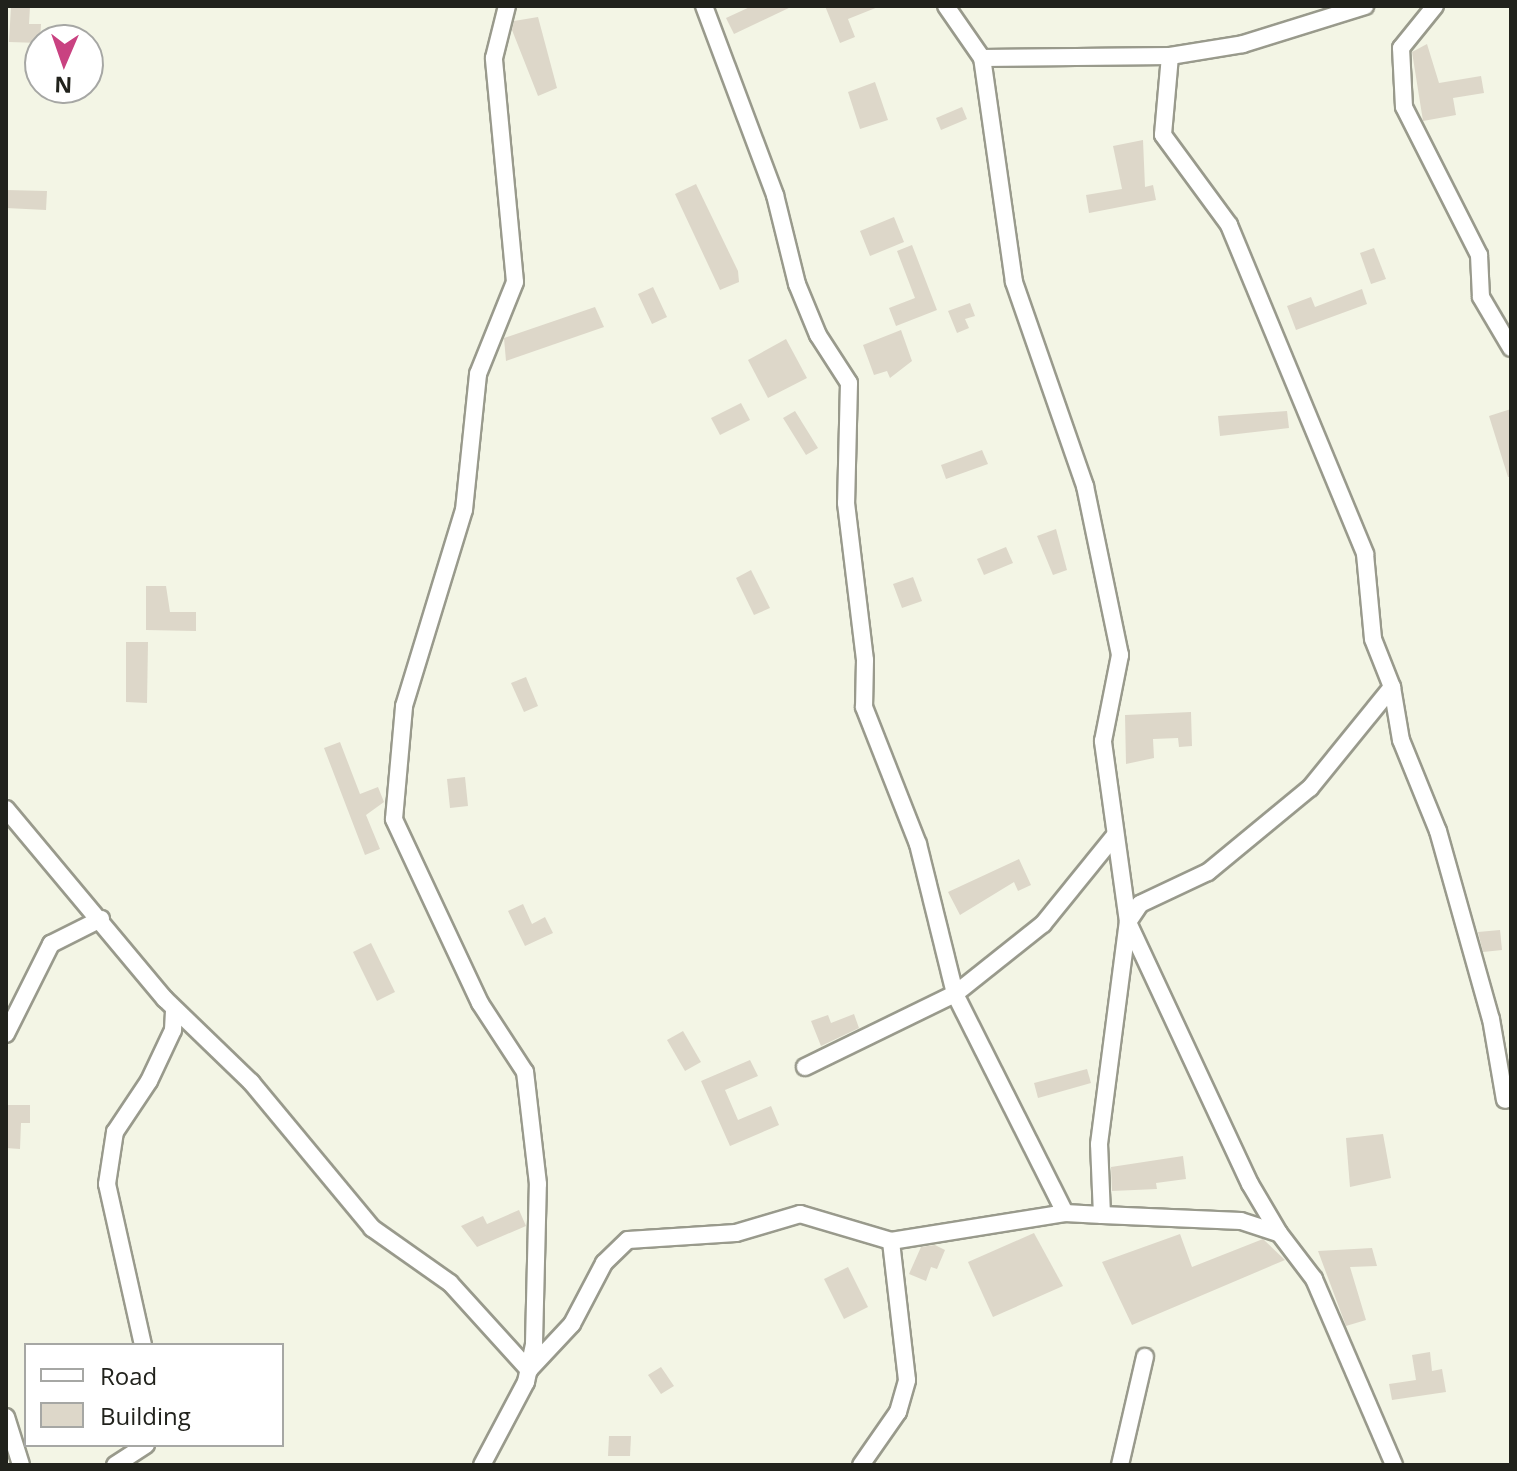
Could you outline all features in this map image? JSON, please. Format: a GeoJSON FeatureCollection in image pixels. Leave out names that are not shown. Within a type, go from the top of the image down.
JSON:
{"type":"FeatureCollection","features":[{"type":"Feature","properties":{"kind":"street"},"geometry":{"type":"LineString","coordinates":[[507,6],[494,58],[515,282],[478,374],[464,510],[404,706],[394,819],[480,1003],[525,1072],[538,1184],[529,1370]]}},
{"type":"Feature","properties":{"kind":"street"},"geometry":{"type":"LineString","coordinates":[[704,6],[775,195],[797,284],[818,335],[849,383],[846,503],[865,660],[864,707],[918,844],[955,994],[1065,1213]]}},
{"type":"Feature","properties":{"kind":"street"},"geometry":{"type":"LineString","coordinates":[[946,6],[982,58],[1014,282],[1085,486],[1120,655],[1103,741],[1128,922],[1099,1144],[1102,1215]]}},
{"type":"Feature","properties":{"kind":"street"},"geometry":{"type":"LineString","coordinates":[[982,58],[1170,56],[1243,44],[1365,6]]}},
{"type":"Feature","properties":{"kind":"street"},"geometry":{"type":"LineString","coordinates":[[1435,6],[1401,48],[1404,107],[1479,255],[1481,297],[1511,348]]}},
{"type":"Feature","properties":{"kind":"street"},"geometry":{"type":"LineString","coordinates":[[1170,56],[1163,135],[1229,225],[1264,322],[1340,483],[1365,554],[1370,624],[1392,687],[1401,740],[1438,831],[1491,1019],[1509,1103]]}},
{"type":"Feature","properties":{"kind":"street"},"geometry":{"type":"LineString","coordinates":[[1128,922],[1140,904],[1208,872],[1310,788],[1392,687]]}},
{"type":"Feature","properties":{"kind":"street"},"geometry":{"type":"LineString","coordinates":[[6,809],[174,1009],[251,1082],[372,1228],[440,1273],[529,1370]]}},
{"type":"Feature","properties":{"kind":"street"},"geometry":{"type":"LineString","coordinates":[[805,1067],[955,994],[1043,924],[1115,835]]}},
{"type":"Feature","properties":{"kind":"street"},"geometry":{"type":"LineString","coordinates":[[6,1034],[51,944],[101,919]]}},
{"type":"Feature","properties":{"kind":"street"},"geometry":{"type":"LineString","coordinates":[[1128,922],[1250,1184],[1279,1233],[1314,1279],[1394,1465]]}},
{"type":"Feature","properties":{"kind":"street"},"geometry":{"type":"LineString","coordinates":[[143,1343],[107,1184],[115,1132],[149,1081],[173,1030],[174,1009]]}},
{"type":"Feature","properties":{"kind":"street"},"geometry":{"type":"LineString","coordinates":[[482,1465],[529,1370],[572,1324],[604,1263],[628,1240],[736,1233],[800,1214],[891,1241],[1065,1213],[1241,1221],[1279,1233]]}},
{"type":"Feature","properties":{"kind":"street"},"geometry":{"type":"LineString","coordinates":[[861,1465],[898,1412],[907,1380],[891,1241]]}},
{"type":"Feature","properties":{"kind":"street"},"geometry":{"type":"LineString","coordinates":[[1120,1465],[1145,1357]]}},
{"type":"Feature","properties":{"kind":"street"},"geometry":{"type":"LineString","coordinates":[[6,1417],[21,1465]]}},
{"type":"Feature","properties":{"kind":"street"},"geometry":{"type":"LineString","coordinates":[[115,1465],[143,1447]]}},
{"type":"Feature","properties":{"kind":"building"},"geometry":{"type":"Polygon","coordinates":[[[11,6],[30,7],[29,24],[24,24],[24,42],[9,42],[11,6]]]}},
{"type":"Feature","properties":{"kind":"building"},"geometry":{"type":"Polygon","coordinates":[[[752,6],[793,6],[734,34],[726,18],[752,6]]]}},
{"type":"Feature","properties":{"kind":"building"},"geometry":{"type":"Polygon","coordinates":[[[825,6],[878,7],[848,19],[855,37],[840,43],[825,6]]]}},
{"type":"Feature","properties":{"kind":"building"},"geometry":{"type":"Polygon","coordinates":[[[538,17],[557,88],[538,96],[512,30],[514,21],[538,17]]]}},
{"type":"Feature","properties":{"kind":"building"},"geometry":{"type":"Polygon","coordinates":[[[1427,44],[1439,83],[1481,76],[1484,93],[1453,98],[1456,115],[1423,121],[1412,52],[1427,44]]]}},
{"type":"Feature","properties":{"kind":"building"},"geometry":{"type":"Polygon","coordinates":[[[875,82],[888,120],[860,129],[848,92],[875,82]]]}},
{"type":"Feature","properties":{"kind":"building"},"geometry":{"type":"Polygon","coordinates":[[[962,107],[967,119],[941,130],[936,118],[962,107]]]}},
{"type":"Feature","properties":{"kind":"building"},"geometry":{"type":"Polygon","coordinates":[[[1143,140],[1145,187],[1153,185],[1156,200],[1089,213],[1086,195],[1122,189],[1113,146],[1143,140]]]}},
{"type":"Feature","properties":{"kind":"building"},"geometry":{"type":"Polygon","coordinates":[[[696,184],[738,271],[739,282],[720,290],[675,194],[696,184]]]}},
{"type":"Feature","properties":{"kind":"building"},"geometry":{"type":"Polygon","coordinates":[[[6,190],[47,191],[46,210],[6,208],[6,190]]]}},
{"type":"Feature","properties":{"kind":"building"},"geometry":{"type":"Polygon","coordinates":[[[894,217],[904,242],[870,256],[860,231],[894,217]]]}},
{"type":"Feature","properties":{"kind":"building"},"geometry":{"type":"Polygon","coordinates":[[[912,245],[937,310],[896,326],[889,308],[915,298],[897,251],[912,245]]]}},
{"type":"Feature","properties":{"kind":"building"},"geometry":{"type":"Polygon","coordinates":[[[1374,248],[1386,279],[1371,284],[1360,253],[1374,248]]]}},
{"type":"Feature","properties":{"kind":"building"},"geometry":{"type":"Polygon","coordinates":[[[653,287],[667,317],[652,324],[638,294],[653,287]]]}},
{"type":"Feature","properties":{"kind":"building"},"geometry":{"type":"Polygon","coordinates":[[[1362,289],[1367,304],[1296,330],[1287,306],[1311,297],[1315,307],[1362,289]]]}},
{"type":"Feature","properties":{"kind":"building"},"geometry":{"type":"Polygon","coordinates":[[[970,303],[975,316],[965,319],[969,328],[957,333],[948,311],[970,303]]]}},
{"type":"Feature","properties":{"kind":"building"},"geometry":{"type":"Polygon","coordinates":[[[595,307],[604,327],[506,361],[504,338],[595,307]]]}},
{"type":"Feature","properties":{"kind":"building"},"geometry":{"type":"Polygon","coordinates":[[[901,330],[912,361],[890,378],[887,371],[874,375],[863,345],[901,330]]]}},
{"type":"Feature","properties":{"kind":"building"},"geometry":{"type":"Polygon","coordinates":[[[786,339],[807,378],[768,398],[748,360],[786,339]]]}},
{"type":"Feature","properties":{"kind":"building"},"geometry":{"type":"Polygon","coordinates":[[[741,403],[750,420],[720,435],[711,418],[741,403]]]}},
{"type":"Feature","properties":{"kind":"building"},"geometry":{"type":"Polygon","coordinates":[[[1511,409],[1511,477],[1508,477],[1489,416],[1511,409]]]}},
{"type":"Feature","properties":{"kind":"building"},"geometry":{"type":"Polygon","coordinates":[[[795,411],[818,448],[806,455],[783,418],[795,411]]]}},
{"type":"Feature","properties":{"kind":"building"},"geometry":{"type":"Polygon","coordinates":[[[1287,411],[1289,428],[1220,436],[1218,416],[1287,411]]]}},
{"type":"Feature","properties":{"kind":"building"},"geometry":{"type":"Polygon","coordinates":[[[982,450],[988,464],[946,479],[941,465],[982,450]]]}},
{"type":"Feature","properties":{"kind":"building"},"geometry":{"type":"Polygon","coordinates":[[[1056,529],[1067,570],[1053,575],[1037,536],[1056,529]]]}},
{"type":"Feature","properties":{"kind":"building"},"geometry":{"type":"Polygon","coordinates":[[[1006,547],[1013,563],[984,575],[977,559],[1006,547]]]}},
{"type":"Feature","properties":{"kind":"building"},"geometry":{"type":"Polygon","coordinates":[[[751,570],[770,608],[754,615],[736,578],[751,570]]]}},
{"type":"Feature","properties":{"kind":"building"},"geometry":{"type":"Polygon","coordinates":[[[913,577],[922,601],[902,608],[893,584],[913,577]]]}},
{"type":"Feature","properties":{"kind":"building"},"geometry":{"type":"Polygon","coordinates":[[[146,586],[166,586],[170,612],[196,612],[196,631],[146,630],[146,586]]]}},
{"type":"Feature","properties":{"kind":"building"},"geometry":{"type":"Polygon","coordinates":[[[126,642],[148,642],[147,703],[126,702],[126,642]]]}},
{"type":"Feature","properties":{"kind":"building"},"geometry":{"type":"Polygon","coordinates":[[[526,677],[538,706],[524,712],[511,683],[526,677]]]}},
{"type":"Feature","properties":{"kind":"building"},"geometry":{"type":"Polygon","coordinates":[[[1191,712],[1192,746],[1179,747],[1178,738],[1153,739],[1154,758],[1126,764],[1125,715],[1191,712]]]}},
{"type":"Feature","properties":{"kind":"building"},"geometry":{"type":"Polygon","coordinates":[[[340,742],[360,794],[378,787],[384,802],[366,815],[380,849],[365,855],[324,748],[340,742]]]}},
{"type":"Feature","properties":{"kind":"building"},"geometry":{"type":"Polygon","coordinates":[[[465,777],[468,806],[450,808],[447,779],[465,777]]]}},
{"type":"Feature","properties":{"kind":"building"},"geometry":{"type":"Polygon","coordinates":[[[1019,859],[1031,885],[1018,891],[1014,882],[960,915],[948,892],[1019,859]]]}},
{"type":"Feature","properties":{"kind":"building"},"geometry":{"type":"Polygon","coordinates":[[[523,904],[532,924],[545,917],[553,933],[525,946],[508,911],[523,904]]]}},
{"type":"Feature","properties":{"kind":"building"},"geometry":{"type":"Polygon","coordinates":[[[1500,930],[1502,950],[1483,952],[1478,932],[1500,930]]]}},
{"type":"Feature","properties":{"kind":"building"},"geometry":{"type":"Polygon","coordinates":[[[371,943],[395,992],[377,1001],[353,952],[371,943]]]}},
{"type":"Feature","properties":{"kind":"building"},"geometry":{"type":"Polygon","coordinates":[[[854,1014],[859,1028],[821,1046],[811,1021],[828,1015],[831,1023],[854,1014]]]}},
{"type":"Feature","properties":{"kind":"building"},"geometry":{"type":"Polygon","coordinates":[[[683,1031],[701,1062],[685,1071],[667,1040],[683,1031]]]}},
{"type":"Feature","properties":{"kind":"building"},"geometry":{"type":"Polygon","coordinates":[[[750,1060],[758,1076],[725,1090],[738,1120],[771,1106],[779,1125],[730,1146],[701,1081],[750,1060]]]}},
{"type":"Feature","properties":{"kind":"building"},"geometry":{"type":"Polygon","coordinates":[[[1087,1069],[1091,1083],[1038,1098],[1034,1083],[1087,1069]]]}},
{"type":"Feature","properties":{"kind":"building"},"geometry":{"type":"Polygon","coordinates":[[[6,1105],[30,1105],[30,1123],[21,1123],[20,1149],[6,1148],[6,1105]]]}},
{"type":"Feature","properties":{"kind":"building"},"geometry":{"type":"Polygon","coordinates":[[[1383,1134],[1391,1178],[1350,1187],[1346,1138],[1383,1134]]]}},
{"type":"Feature","properties":{"kind":"building"},"geometry":{"type":"Polygon","coordinates":[[[1183,1156],[1186,1179],[1156,1183],[1157,1189],[1112,1191],[1111,1167],[1183,1156]]]}},
{"type":"Feature","properties":{"kind":"building"},"geometry":{"type":"Polygon","coordinates":[[[519,1210],[526,1226],[477,1247],[461,1226],[483,1216],[487,1224],[519,1210]]]}},
{"type":"Feature","properties":{"kind":"building"},"geometry":{"type":"Polygon","coordinates":[[[1034,1233],[1063,1286],[993,1317],[968,1262],[1034,1233]]]}},
{"type":"Feature","properties":{"kind":"building"},"geometry":{"type":"Polygon","coordinates":[[[1180,1234],[1192,1267],[1263,1239],[1285,1260],[1132,1325],[1102,1262],[1180,1234]]]}},
{"type":"Feature","properties":{"kind":"building"},"geometry":{"type":"Polygon","coordinates":[[[935,1245],[945,1250],[937,1269],[931,1267],[926,1281],[909,1274],[921,1247],[935,1245]]]}},
{"type":"Feature","properties":{"kind":"building"},"geometry":{"type":"Polygon","coordinates":[[[1372,1248],[1377,1266],[1350,1267],[1366,1320],[1346,1326],[1318,1251],[1372,1248]]]}},
{"type":"Feature","properties":{"kind":"building"},"geometry":{"type":"Polygon","coordinates":[[[848,1267],[868,1307],[844,1319],[824,1279],[848,1267]]]}},
{"type":"Feature","properties":{"kind":"building"},"geometry":{"type":"Polygon","coordinates":[[[1430,1352],[1432,1371],[1442,1369],[1446,1392],[1392,1400],[1389,1384],[1416,1380],[1412,1355],[1430,1352]]]}},
{"type":"Feature","properties":{"kind":"building"},"geometry":{"type":"Polygon","coordinates":[[[661,1367],[674,1386],[661,1394],[648,1375],[661,1367]]]}},
{"type":"Feature","properties":{"kind":"building"},"geometry":{"type":"Polygon","coordinates":[[[609,1436],[631,1436],[630,1456],[608,1456],[609,1436]]]}}]}
